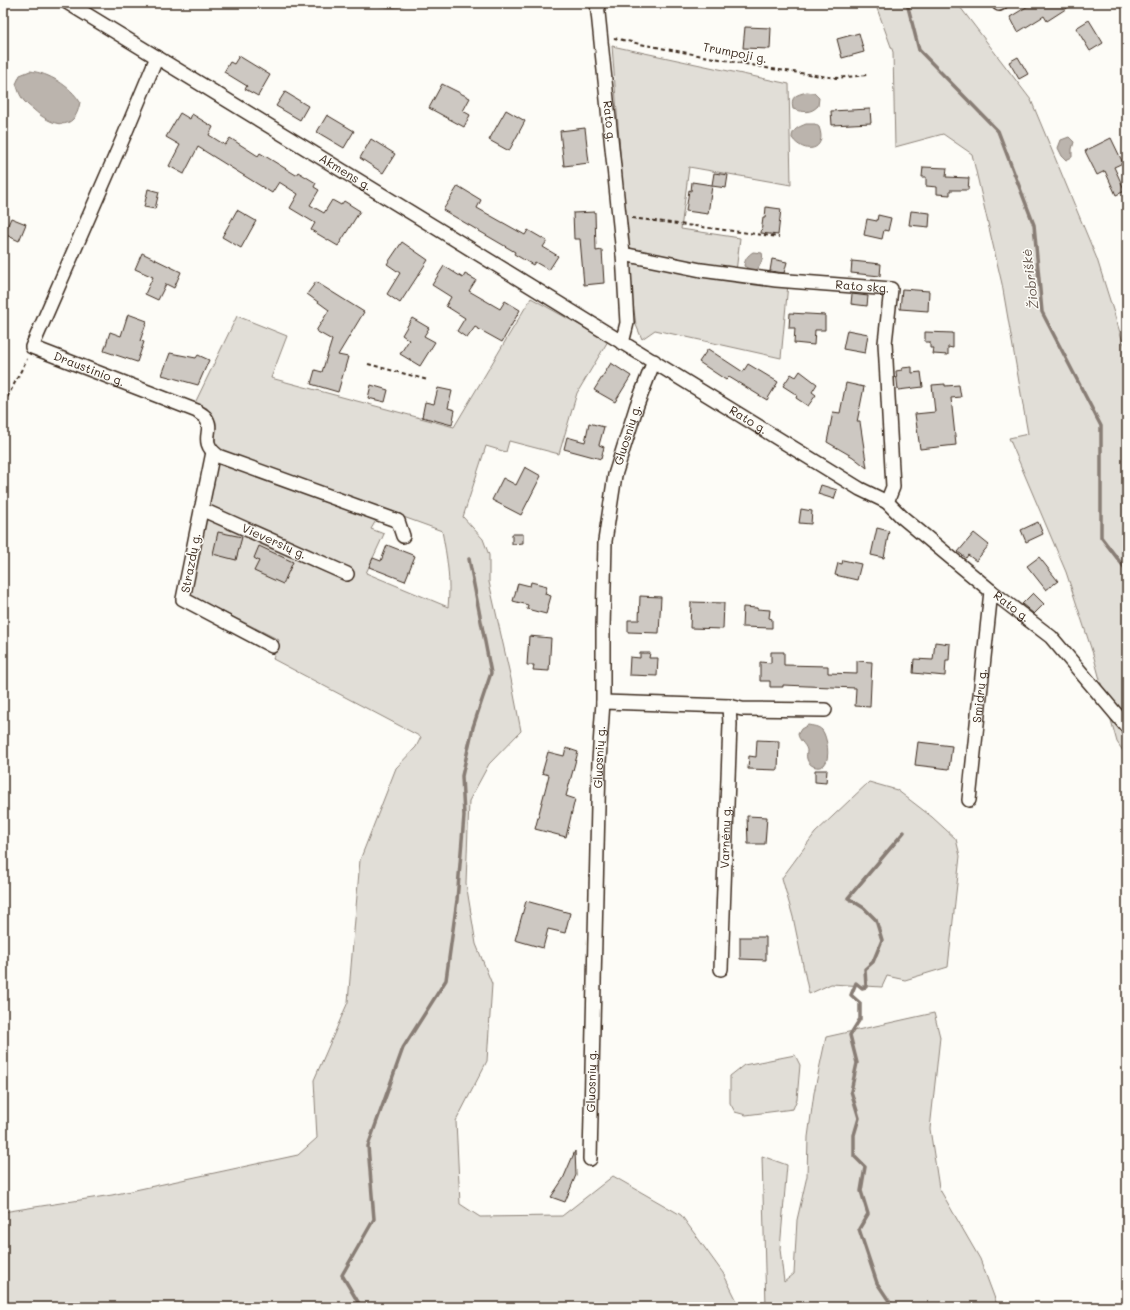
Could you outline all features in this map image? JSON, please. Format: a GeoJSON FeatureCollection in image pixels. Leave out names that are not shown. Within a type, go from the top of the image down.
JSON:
{"type":"FeatureCollection","features":[{"type":"Feature","properties":{"kind":"street","name":"Akmens g."},"geometry":{"type":"LineString","coordinates":[[68,3],[622,343]]}},
{"type":"Feature","properties":{"kind":"street","name":"Rato g."},"geometry":{"type":"LineString","coordinates":[[597,3],[623,254],[627,323],[622,343],[654,361],[860,489],[887,502],[902,517],[991,591],[1051,637],[1127,727]]}},
{"type":"Feature","properties":{"kind":"street"},"geometry":{"type":"LineString","coordinates":[[32,347],[124,136],[156,57]]}},
{"type":"Feature","properties":{"kind":"street","name":"Rato skg."},"geometry":{"type":"LineString","coordinates":[[623,254],[701,270],[776,280],[891,289],[885,343],[893,487],[887,502]]}},
{"type":"Feature","properties":{"kind":"street","name":"Draustinio g."},"geometry":{"type":"LineString","coordinates":[[32,347],[197,411],[205,417],[207,422],[207,443],[213,452]]}},
{"type":"Feature","properties":{"kind":"street","name":"Gluosnių g."},"geometry":{"type":"LineString","coordinates":[[590,1159],[599,761],[603,702],[605,541],[615,475],[654,361]]}},
{"type":"Feature","properties":{"kind":"street"},"geometry":{"type":"LineString","coordinates":[[213,452],[218,456],[398,521],[403,536]]}},
{"type":"Feature","properties":{"kind":"street","name":"Strazdų g."},"geometry":{"type":"LineString","coordinates":[[213,452],[184,599],[272,646]]}},
{"type":"Feature","properties":{"kind":"street","name":"Vieversių g."},"geometry":{"type":"LineString","coordinates":[[201,509],[347,574]]}},
{"type":"Feature","properties":{"kind":"street","name":"Smidrų g."},"geometry":{"type":"LineString","coordinates":[[969,800],[991,591]]}},
{"type":"Feature","properties":{"kind":"street"},"geometry":{"type":"LineString","coordinates":[[603,702],[729,706],[742,709],[826,710]]}},
{"type":"Feature","properties":{"kind":"street","name":"Varnėnų g."},"geometry":{"type":"LineString","coordinates":[[721,969],[730,724],[729,706]]}},
{"type":"Feature","properties":{"kind":"path","name":"Trumpoji g."},"geometry":{"type":"LineString","coordinates":[[601,34],[640,44],[772,69],[836,78],[867,75]]}},
{"type":"Feature","properties":{"kind":"path"},"geometry":{"type":"LineString","coordinates":[[619,217],[779,237]]}},
{"type":"Feature","properties":{"kind":"path"},"geometry":{"type":"LineString","coordinates":[[3,404],[32,347]]}},
{"type":"Feature","properties":{"kind":"path"},"geometry":{"type":"LineString","coordinates":[[368,364],[428,380]]}},
{"type":"Feature","properties":{"kind":"shaded area"},"geometry":{"type":"Polygon","coordinates":[[[369,3],[407,3],[399,7],[394,7],[369,3]]]}},
{"type":"Feature","properties":{"kind":"shaded area"},"geometry":{"type":"Polygon","coordinates":[[[875,3],[957,3],[1031,100],[1097,259],[1123,342],[1127,348],[1127,757],[1117,742],[1093,654],[1066,572],[1009,438],[1028,434],[1002,284],[972,154],[943,134],[895,147],[893,52],[875,3]]]}},
{"type":"Feature","properties":{"kind":"shaded area"},"geometry":{"type":"Polygon","coordinates":[[[612,46],[789,84],[791,185],[689,167],[681,229],[740,238],[736,272],[633,250],[627,244],[612,46]]]}},
{"type":"Feature","properties":{"kind":"shaded area"},"geometry":{"type":"Polygon","coordinates":[[[30,71],[52,77],[76,96],[80,102],[73,119],[68,123],[54,123],[40,115],[25,102],[20,95],[16,84],[20,75],[30,71]]]}},
{"type":"Feature","properties":{"kind":"shaded area"},"geometry":{"type":"Polygon","coordinates":[[[807,92],[814,93],[819,98],[818,106],[815,109],[806,112],[793,109],[793,99],[800,94],[807,92]]]}},
{"type":"Feature","properties":{"kind":"shaded area"},"geometry":{"type":"Polygon","coordinates":[[[806,124],[815,124],[819,127],[821,135],[818,146],[813,148],[803,147],[792,138],[793,132],[798,127],[806,124]]]}},
{"type":"Feature","properties":{"kind":"shaded area"},"geometry":{"type":"Polygon","coordinates":[[[1069,137],[1074,142],[1072,157],[1066,160],[1058,148],[1061,140],[1069,137]]]}},
{"type":"Feature","properties":{"kind":"shaded area"},"geometry":{"type":"Polygon","coordinates":[[[753,252],[762,253],[762,261],[758,269],[753,271],[744,266],[745,261],[753,252]]]}},
{"type":"Feature","properties":{"kind":"shaded area"},"geometry":{"type":"Polygon","coordinates":[[[633,262],[788,284],[781,358],[655,330],[642,339],[636,325],[628,267],[629,263],[633,262]]]}},
{"type":"Feature","properties":{"kind":"shaded area"},"geometry":{"type":"Polygon","coordinates":[[[531,298],[608,341],[577,393],[559,454],[509,441],[506,452],[486,446],[463,517],[483,539],[489,555],[489,582],[521,731],[489,764],[469,801],[466,883],[476,944],[492,984],[487,1061],[456,1121],[460,1204],[480,1217],[562,1216],[613,1176],[681,1215],[723,1273],[740,1307],[3,1307],[3,1212],[112,1195],[298,1155],[317,1138],[314,1080],[348,1002],[360,860],[396,768],[416,747],[421,737],[273,659],[279,640],[190,595],[215,460],[378,517],[371,529],[384,534],[366,573],[448,607],[448,569],[442,531],[219,450],[215,443],[216,422],[207,408],[195,403],[237,316],[287,336],[271,378],[454,427],[531,298]]]}},
{"type":"Feature","properties":{"kind":"shaded area"},"geometry":{"type":"Polygon","coordinates":[[[808,725],[815,726],[822,730],[828,748],[826,762],[824,765],[819,767],[810,764],[808,761],[807,750],[798,734],[801,729],[808,725]]]}},
{"type":"Feature","properties":{"kind":"shaded area"},"geometry":{"type":"Polygon","coordinates":[[[869,782],[897,790],[932,817],[956,839],[960,856],[948,967],[905,980],[887,976],[882,987],[831,984],[809,994],[793,917],[782,878],[815,833],[869,782]]]}},
{"type":"Feature","properties":{"kind":"shaded area"},"geometry":{"type":"Polygon","coordinates":[[[934,1013],[940,1037],[930,1129],[939,1188],[980,1259],[998,1307],[766,1307],[762,1156],[787,1165],[780,1249],[784,1282],[794,1274],[797,1220],[807,1176],[808,1137],[814,1093],[826,1037],[934,1013]]]}},
{"type":"Feature","properties":{"kind":"shaded area"},"geometry":{"type":"Polygon","coordinates":[[[795,1055],[800,1065],[797,1099],[793,1109],[746,1115],[735,1112],[730,1103],[730,1076],[744,1065],[795,1055]]]}},
{"type":"Feature","properties":{"kind":"building"},"geometry":{"type":"Polygon","coordinates":[[[1033,3],[1075,3],[1047,21],[1044,16],[1018,32],[1010,17],[1033,3]]]}},
{"type":"Feature","properties":{"kind":"building"},"geometry":{"type":"Polygon","coordinates":[[[1089,20],[1103,43],[1090,51],[1076,28],[1089,20]]]}},
{"type":"Feature","properties":{"kind":"building"},"geometry":{"type":"Polygon","coordinates":[[[745,27],[771,28],[770,49],[743,48],[745,27]]]}},
{"type":"Feature","properties":{"kind":"building"},"geometry":{"type":"Polygon","coordinates":[[[859,33],[864,52],[842,58],[837,39],[859,33]]]}},
{"type":"Feature","properties":{"kind":"building"},"geometry":{"type":"Polygon","coordinates":[[[239,56],[270,75],[258,96],[245,89],[247,86],[224,72],[230,62],[234,64],[239,56]]]}},
{"type":"Feature","properties":{"kind":"building"},"geometry":{"type":"Polygon","coordinates":[[[1018,57],[1028,74],[1019,79],[1009,62],[1018,57]]]}},
{"type":"Feature","properties":{"kind":"building"},"geometry":{"type":"Polygon","coordinates":[[[442,84],[470,98],[463,111],[470,115],[464,127],[429,108],[442,84]]]}},
{"type":"Feature","properties":{"kind":"building"},"geometry":{"type":"Polygon","coordinates":[[[285,92],[308,106],[300,120],[276,106],[285,92]]]}},
{"type":"Feature","properties":{"kind":"building"},"geometry":{"type":"Polygon","coordinates":[[[870,109],[871,123],[832,125],[831,111],[870,109]]]}},
{"type":"Feature","properties":{"kind":"building"},"geometry":{"type":"Polygon","coordinates":[[[506,110],[525,121],[509,151],[489,140],[506,110]]]}},
{"type":"Feature","properties":{"kind":"building"},"geometry":{"type":"Polygon","coordinates":[[[180,113],[190,119],[192,114],[213,127],[209,135],[225,145],[230,138],[258,156],[260,153],[296,175],[298,172],[316,183],[314,187],[319,190],[310,205],[324,213],[332,200],[341,205],[344,201],[360,211],[338,246],[311,230],[315,223],[290,208],[298,194],[279,182],[272,193],[198,147],[184,174],[169,166],[180,145],[166,137],[180,113]]]}},
{"type":"Feature","properties":{"kind":"building"},"geometry":{"type":"Polygon","coordinates":[[[327,115],[354,131],[344,148],[317,132],[327,115]]]}},
{"type":"Feature","properties":{"kind":"building"},"geometry":{"type":"Polygon","coordinates":[[[585,128],[589,163],[564,166],[560,131],[585,128]]]}},
{"type":"Feature","properties":{"kind":"building"},"geometry":{"type":"Polygon","coordinates":[[[1111,138],[1123,163],[1114,167],[1125,191],[1116,195],[1105,171],[1097,175],[1085,151],[1111,138]]]}},
{"type":"Feature","properties":{"kind":"building"},"geometry":{"type":"Polygon","coordinates":[[[371,139],[395,154],[383,173],[360,158],[371,139]]]}},
{"type":"Feature","properties":{"kind":"building"},"geometry":{"type":"Polygon","coordinates":[[[923,167],[947,168],[946,177],[969,178],[968,190],[950,190],[950,195],[937,194],[937,187],[926,186],[926,177],[922,177],[923,167]]]}},
{"type":"Feature","properties":{"kind":"building"},"geometry":{"type":"Polygon","coordinates":[[[714,173],[728,175],[726,188],[712,186],[708,214],[686,211],[689,190],[691,191],[692,182],[712,185],[714,173]]]}},
{"type":"Feature","properties":{"kind":"building"},"geometry":{"type":"Polygon","coordinates":[[[458,186],[481,200],[477,208],[525,235],[528,230],[547,241],[543,247],[558,256],[549,270],[535,262],[533,265],[514,254],[515,252],[443,210],[458,186]]]}},
{"type":"Feature","properties":{"kind":"building"},"geometry":{"type":"Polygon","coordinates":[[[148,189],[159,192],[155,209],[144,207],[148,189]]]}},
{"type":"Feature","properties":{"kind":"building"},"geometry":{"type":"Polygon","coordinates":[[[766,207],[781,209],[778,235],[761,233],[766,207]]]}},
{"type":"Feature","properties":{"kind":"building"},"geometry":{"type":"Polygon","coordinates":[[[237,210],[256,221],[241,248],[222,237],[237,210]]]}},
{"type":"Feature","properties":{"kind":"building"},"geometry":{"type":"Polygon","coordinates":[[[911,211],[930,213],[929,227],[909,225],[911,211]]]}},
{"type":"Feature","properties":{"kind":"building"},"geometry":{"type":"Polygon","coordinates":[[[595,212],[596,251],[602,250],[604,283],[584,285],[580,239],[574,239],[573,213],[595,212]]]}},
{"type":"Feature","properties":{"kind":"building"},"geometry":{"type":"Polygon","coordinates":[[[878,215],[891,218],[888,231],[884,230],[882,239],[864,235],[867,219],[877,221],[878,215]]]}},
{"type":"Feature","properties":{"kind":"building"},"geometry":{"type":"Polygon","coordinates":[[[11,218],[26,224],[19,241],[4,234],[11,218]]]}},
{"type":"Feature","properties":{"kind":"building"},"geometry":{"type":"Polygon","coordinates":[[[402,242],[428,260],[400,303],[387,294],[400,273],[387,264],[402,242]]]}},
{"type":"Feature","properties":{"kind":"building"},"geometry":{"type":"Polygon","coordinates":[[[142,253],[181,272],[174,288],[166,284],[158,300],[145,294],[153,277],[135,269],[142,253]]]}},
{"type":"Feature","properties":{"kind":"building"},"geometry":{"type":"Polygon","coordinates":[[[772,259],[787,262],[784,273],[770,271],[772,259]]]}},
{"type":"Feature","properties":{"kind":"building"},"geometry":{"type":"Polygon","coordinates":[[[852,261],[881,264],[880,276],[851,273],[852,261]]]}},
{"type":"Feature","properties":{"kind":"building"},"geometry":{"type":"Polygon","coordinates":[[[444,266],[463,278],[465,274],[476,280],[469,291],[500,309],[505,301],[520,310],[502,342],[475,327],[467,338],[457,331],[465,318],[446,306],[451,297],[432,285],[444,266]]]}},
{"type":"Feature","properties":{"kind":"building"},"geometry":{"type":"Polygon","coordinates":[[[316,282],[364,312],[338,355],[348,357],[338,392],[311,384],[315,370],[322,372],[332,340],[316,331],[329,310],[307,294],[316,282]]]}},
{"type":"Feature","properties":{"kind":"building"},"geometry":{"type":"Polygon","coordinates":[[[902,289],[929,291],[928,311],[900,309],[902,289]]]}},
{"type":"Feature","properties":{"kind":"building"},"geometry":{"type":"Polygon","coordinates":[[[852,294],[868,296],[867,306],[851,304],[852,294]]]}},
{"type":"Feature","properties":{"kind":"building"},"geometry":{"type":"Polygon","coordinates":[[[790,313],[825,315],[825,330],[815,330],[814,345],[794,343],[795,328],[789,328],[790,313]]]}},
{"type":"Feature","properties":{"kind":"building"},"geometry":{"type":"Polygon","coordinates":[[[128,314],[147,321],[140,341],[144,342],[137,362],[104,351],[110,332],[121,336],[128,314]]]}},
{"type":"Feature","properties":{"kind":"building"},"geometry":{"type":"Polygon","coordinates":[[[412,318],[429,328],[424,336],[435,342],[420,366],[400,354],[409,340],[402,335],[412,318]]]}},
{"type":"Feature","properties":{"kind":"building"},"geometry":{"type":"Polygon","coordinates":[[[847,330],[868,334],[865,353],[843,349],[847,330]]]}},
{"type":"Feature","properties":{"kind":"building"},"geometry":{"type":"Polygon","coordinates":[[[925,332],[953,333],[953,348],[948,347],[948,355],[933,354],[934,348],[930,348],[930,342],[925,342],[925,332]]]}},
{"type":"Feature","properties":{"kind":"building"},"geometry":{"type":"Polygon","coordinates":[[[708,349],[743,372],[748,364],[778,382],[767,400],[729,377],[726,380],[699,362],[708,349]]]}},
{"type":"Feature","properties":{"kind":"building"},"geometry":{"type":"Polygon","coordinates":[[[170,353],[196,358],[198,355],[209,360],[198,385],[162,375],[170,353]]]}},
{"type":"Feature","properties":{"kind":"building"},"geometry":{"type":"Polygon","coordinates":[[[611,363],[631,376],[615,402],[594,390],[611,363]]]}},
{"type":"Feature","properties":{"kind":"building"},"geometry":{"type":"Polygon","coordinates":[[[912,367],[912,373],[921,372],[923,387],[898,390],[896,371],[902,370],[902,368],[912,367]]]}},
{"type":"Feature","properties":{"kind":"building"},"geometry":{"type":"Polygon","coordinates":[[[800,371],[817,384],[812,392],[816,395],[808,406],[796,398],[797,395],[783,386],[791,374],[796,377],[800,371]]]}},
{"type":"Feature","properties":{"kind":"building"},"geometry":{"type":"Polygon","coordinates":[[[846,383],[864,387],[857,422],[860,422],[867,468],[853,457],[827,442],[833,412],[840,413],[846,383]]]}},
{"type":"Feature","properties":{"kind":"building"},"geometry":{"type":"Polygon","coordinates":[[[945,384],[945,386],[959,385],[961,397],[951,398],[956,445],[920,449],[915,414],[935,412],[932,385],[945,384]]]}},
{"type":"Feature","properties":{"kind":"building"},"geometry":{"type":"Polygon","coordinates":[[[371,385],[388,390],[385,402],[368,398],[371,385]]]}},
{"type":"Feature","properties":{"kind":"building"},"geometry":{"type":"Polygon","coordinates":[[[438,388],[452,391],[448,408],[455,410],[452,425],[422,417],[425,402],[434,404],[438,388]]]}},
{"type":"Feature","properties":{"kind":"building"},"geometry":{"type":"Polygon","coordinates":[[[589,423],[604,427],[599,445],[604,447],[601,459],[564,449],[567,437],[585,442],[589,423]]]}},
{"type":"Feature","properties":{"kind":"building"},"geometry":{"type":"Polygon","coordinates":[[[525,467],[541,476],[521,515],[492,500],[503,478],[516,485],[525,467]]]}},
{"type":"Feature","properties":{"kind":"building"},"geometry":{"type":"Polygon","coordinates":[[[821,485],[837,490],[834,499],[818,494],[821,485]]]}},
{"type":"Feature","properties":{"kind":"building"},"geometry":{"type":"Polygon","coordinates":[[[801,509],[812,511],[811,524],[799,523],[801,509]]]}},
{"type":"Feature","properties":{"kind":"building"},"geometry":{"type":"Polygon","coordinates":[[[1038,522],[1043,534],[1026,542],[1021,530],[1038,522]]]}},
{"type":"Feature","properties":{"kind":"building"},"geometry":{"type":"Polygon","coordinates":[[[877,528],[889,531],[884,558],[871,555],[877,528]]]}},
{"type":"Feature","properties":{"kind":"building"},"geometry":{"type":"Polygon","coordinates":[[[218,532],[242,537],[236,560],[213,554],[218,532]]]}},
{"type":"Feature","properties":{"kind":"building"},"geometry":{"type":"Polygon","coordinates":[[[974,533],[989,545],[976,561],[968,555],[966,558],[958,552],[974,533]]]}},
{"type":"Feature","properties":{"kind":"building"},"geometry":{"type":"Polygon","coordinates":[[[512,534],[523,534],[523,543],[512,544],[512,534]]]}},
{"type":"Feature","properties":{"kind":"building"},"geometry":{"type":"Polygon","coordinates":[[[387,545],[415,556],[405,581],[369,567],[373,558],[381,561],[387,545]]]}},
{"type":"Feature","properties":{"kind":"building"},"geometry":{"type":"Polygon","coordinates":[[[259,546],[293,562],[283,584],[254,571],[259,561],[254,558],[259,546]]]}},
{"type":"Feature","properties":{"kind":"building"},"geometry":{"type":"Polygon","coordinates":[[[1039,557],[1058,581],[1046,590],[1027,566],[1039,557]]]}},
{"type":"Feature","properties":{"kind":"building"},"geometry":{"type":"Polygon","coordinates":[[[843,560],[861,564],[857,580],[835,575],[838,563],[842,564],[843,560]]]}},
{"type":"Feature","properties":{"kind":"building"},"geometry":{"type":"Polygon","coordinates":[[[531,582],[547,586],[545,594],[551,596],[546,614],[527,609],[528,605],[513,601],[518,583],[530,586],[531,582]]]}},
{"type":"Feature","properties":{"kind":"building"},"geometry":{"type":"Polygon","coordinates":[[[1033,593],[1044,604],[1034,614],[1022,604],[1033,593]]]}},
{"type":"Feature","properties":{"kind":"building"},"geometry":{"type":"Polygon","coordinates":[[[640,596],[661,597],[659,633],[628,632],[628,620],[639,620],[640,596]]]}},
{"type":"Feature","properties":{"kind":"building"},"geometry":{"type":"Polygon","coordinates":[[[691,602],[724,603],[723,629],[690,628],[691,602]]]}},
{"type":"Feature","properties":{"kind":"building"},"geometry":{"type":"Polygon","coordinates":[[[743,607],[770,610],[769,618],[772,619],[772,628],[742,627],[743,607]]]}},
{"type":"Feature","properties":{"kind":"building"},"geometry":{"type":"Polygon","coordinates":[[[529,636],[551,638],[549,671],[533,670],[534,665],[527,665],[529,636]]]}},
{"type":"Feature","properties":{"kind":"building"},"geometry":{"type":"Polygon","coordinates":[[[935,642],[950,644],[949,660],[946,660],[945,676],[913,673],[914,659],[933,660],[935,642]]]}},
{"type":"Feature","properties":{"kind":"building"},"geometry":{"type":"Polygon","coordinates":[[[771,652],[784,652],[784,665],[828,666],[828,673],[857,674],[857,661],[872,662],[870,707],[855,706],[856,688],[783,685],[783,687],[770,687],[770,681],[760,681],[760,662],[771,663],[771,652]]]}},
{"type":"Feature","properties":{"kind":"building"},"geometry":{"type":"Polygon","coordinates":[[[640,653],[650,653],[649,658],[658,658],[657,676],[629,675],[630,657],[640,658],[640,653]]]}},
{"type":"Feature","properties":{"kind":"building"},"geometry":{"type":"Polygon","coordinates":[[[757,740],[779,741],[778,770],[748,769],[749,756],[756,757],[757,740]]]}},
{"type":"Feature","properties":{"kind":"building"},"geometry":{"type":"Polygon","coordinates":[[[918,742],[952,746],[949,769],[915,765],[918,742]]]}},
{"type":"Feature","properties":{"kind":"building"},"geometry":{"type":"Polygon","coordinates":[[[566,748],[578,752],[566,796],[575,799],[566,837],[535,829],[549,775],[542,773],[548,752],[564,756],[566,748]]]}},
{"type":"Feature","properties":{"kind":"building"},"geometry":{"type":"Polygon","coordinates":[[[815,770],[827,770],[826,783],[815,782],[815,770]]]}},
{"type":"Feature","properties":{"kind":"building"},"geometry":{"type":"Polygon","coordinates":[[[747,816],[767,817],[765,844],[748,844],[747,816]]]}},
{"type":"Feature","properties":{"kind":"building"},"geometry":{"type":"Polygon","coordinates":[[[526,901],[570,913],[565,933],[548,929],[543,948],[515,940],[526,901]]]}},
{"type":"Feature","properties":{"kind":"building"},"geometry":{"type":"Polygon","coordinates":[[[740,937],[766,937],[766,960],[740,959],[740,937]]]}},
{"type":"Feature","properties":{"kind":"building"},"geometry":{"type":"Polygon","coordinates":[[[575,1151],[576,1175],[565,1202],[551,1197],[563,1179],[575,1151]]]}},
{"type":"Feature","properties":{"kind":"waterway","name":"Žiobriškė"},"geometry":{"type":"LineString","coordinates":[[907,3],[919,50],[998,131],[1034,225],[1042,312],[1101,426],[1101,537],[1127,571]]}},
{"type":"Feature","properties":{"kind":"waterway"},"geometry":{"type":"LineString","coordinates":[[361,1307],[342,1275],[374,1219],[368,1146],[403,1048],[446,980],[457,900],[464,816],[462,776],[473,727],[491,673],[469,559]]}},
{"type":"Feature","properties":{"kind":"waterway"},"geometry":{"type":"LineString","coordinates":[[886,1307],[891,1304],[877,1283],[859,1229],[868,1214],[861,1191],[865,1167],[854,1156],[854,1135],[859,1118],[851,1091],[857,1063],[850,1035],[860,1019],[860,1003],[851,995],[856,983],[862,988],[866,987],[865,969],[873,962],[882,940],[876,920],[864,908],[848,898],[904,832]]}}]}
